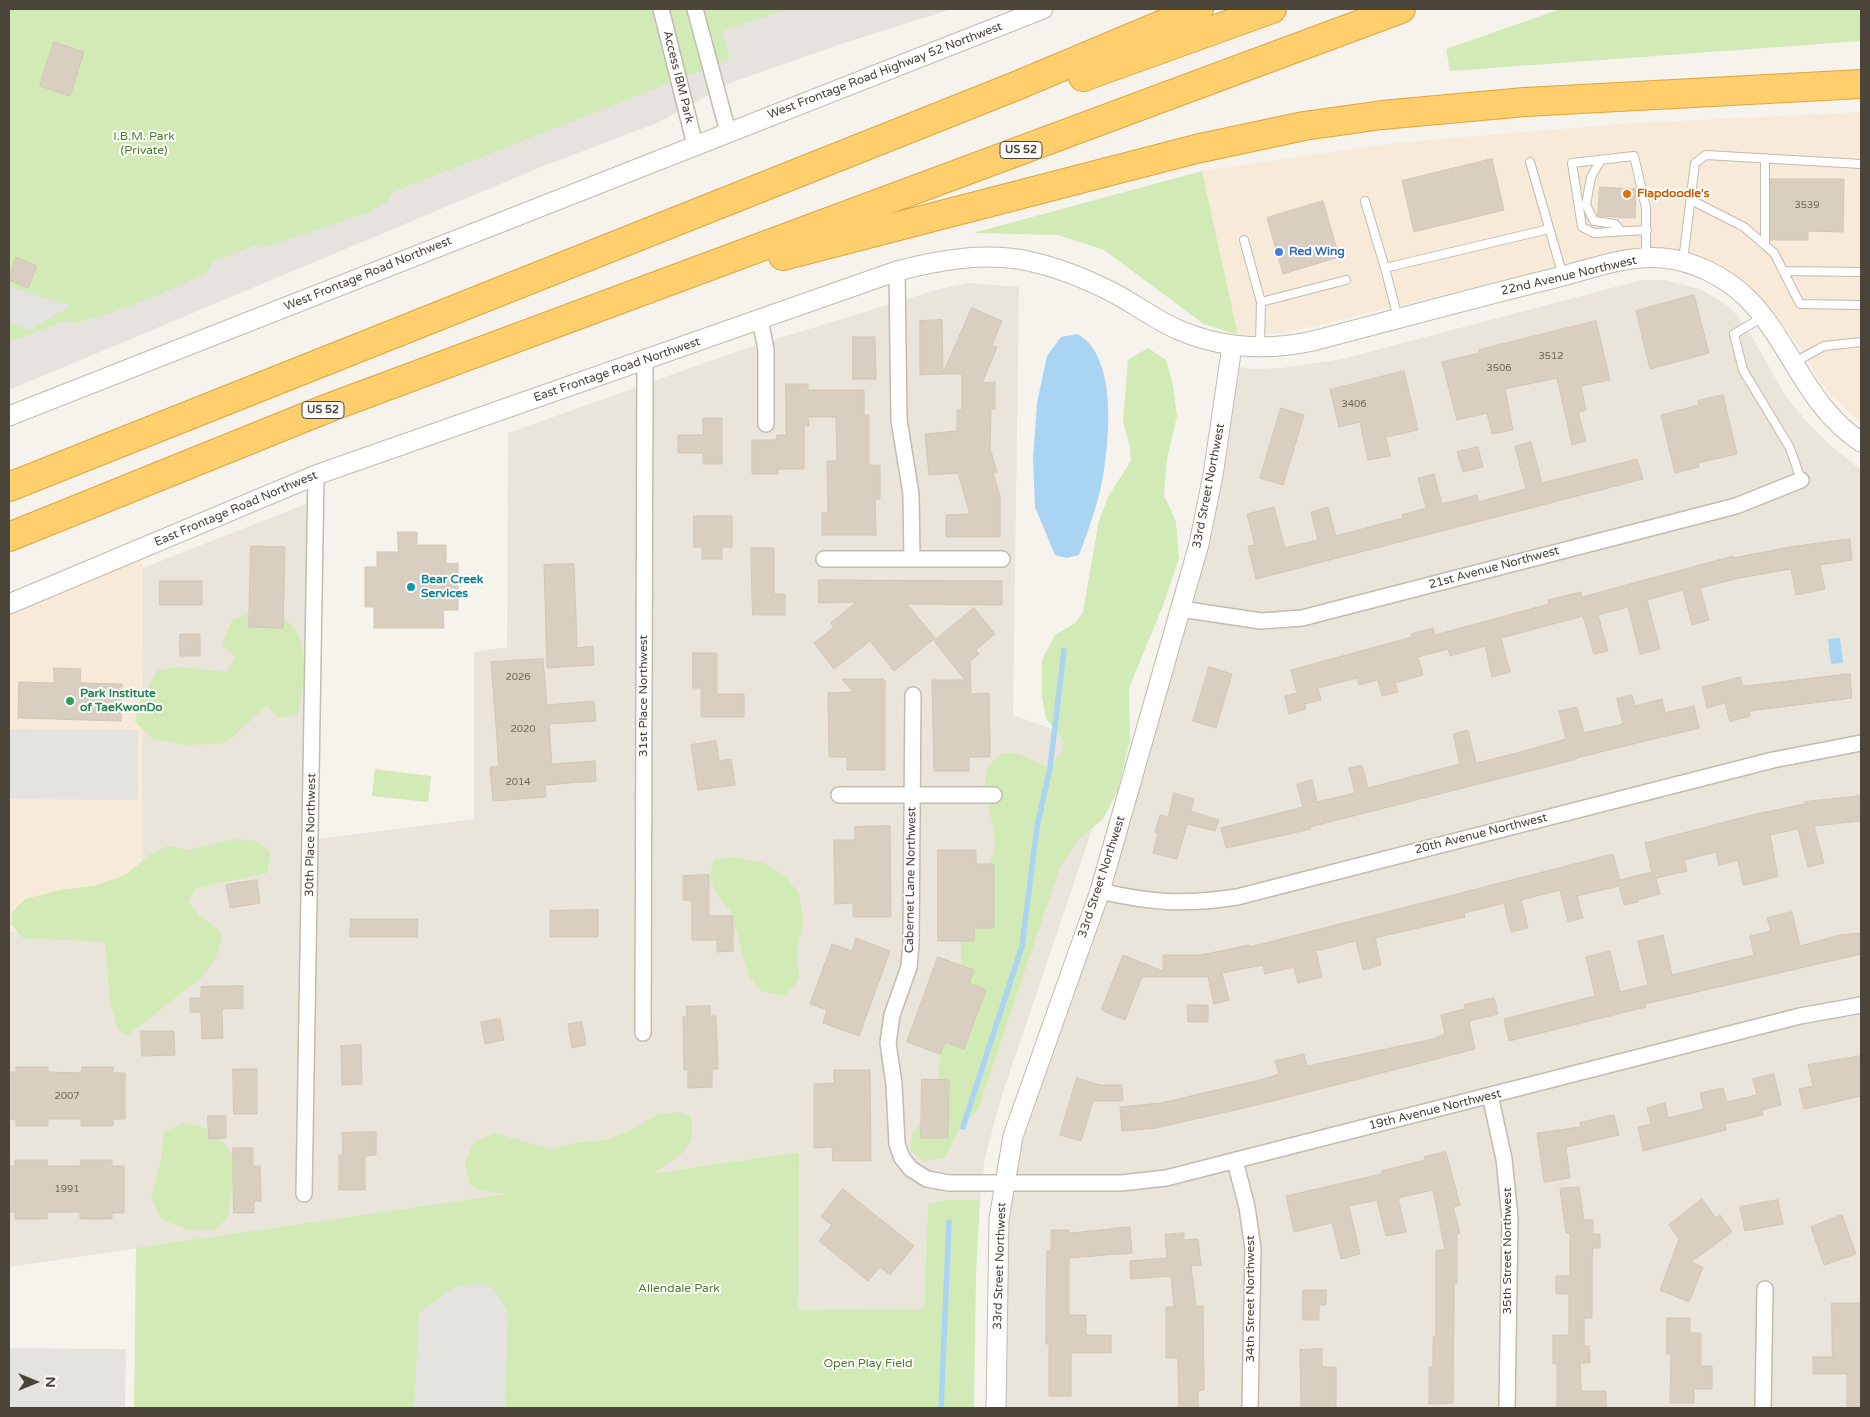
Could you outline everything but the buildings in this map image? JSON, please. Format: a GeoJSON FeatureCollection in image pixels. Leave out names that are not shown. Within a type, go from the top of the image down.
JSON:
{"type":"FeatureCollection","features":[{"type":"Feature","properties":{"kind":"highway"},"geometry":{"type":"LineString","coordinates":[[9,487],[630,238],[1016,86],[1199,9]]}},
{"type":"Feature","properties":{"kind":"highway"},"geometry":{"type":"LineString","coordinates":[[630,238],[1272,9]]}},
{"type":"Feature","properties":{"kind":"highway","name":"US 52"},"geometry":{"type":"LineString","coordinates":[[9,537],[328,408],[1401,9]]}},
{"type":"Feature","properties":{"kind":"highway"},"geometry":{"type":"LineString","coordinates":[[641,292],[1196,149],[1304,126],[1382,115],[1525,102],[1861,84]]}},
{"type":"Feature","properties":{"kind":"street","name":"Access IBM Park"},"geometry":{"type":"LineString","coordinates":[[661,9],[695,145]]}},
{"type":"Feature","properties":{"kind":"street"},"geometry":{"type":"LineString","coordinates":[[695,9],[728,132]]}},
{"type":"Feature","properties":{"kind":"street","name":"West Frontage Road Highway 52 Northwest"},"geometry":{"type":"LineString","coordinates":[[728,132],[1043,9]]}},
{"type":"Feature","properties":{"kind":"street","name":"West Frontage Road Northwest"},"geometry":{"type":"LineString","coordinates":[[9,416],[728,132]]}},
{"type":"Feature","properties":{"kind":"street","name":"East Frontage Road Northwest"},"geometry":{"type":"LineString","coordinates":[[9,604],[316,475],[897,271],[940,260],[970,257],[1025,261],[1076,276],[1110,290],[1161,322],[1181,331],[1232,346]]}},
{"type":"Feature","properties":{"kind":"street","name":"22nd Avenue Northwest"},"geometry":{"type":"LineString","coordinates":[[1232,346],[1259,348],[1313,341],[1609,264],[1661,257],[1683,261],[1728,282],[1747,298],[1763,317],[1792,364],[1831,417],[1861,442]]}},
{"type":"Feature","properties":{"kind":"street"},"geometry":{"type":"LineString","coordinates":[[897,271],[899,420],[911,494],[912,559]]}},
{"type":"Feature","properties":{"kind":"street"},"geometry":{"type":"LineString","coordinates":[[760,319],[766,350],[766,424]]}},
{"type":"Feature","properties":{"kind":"street","name":"33rd Street Northwest"},"geometry":{"type":"LineString","coordinates":[[996,1408],[999,1219],[1004,1183],[1016,1128],[1100,891],[1182,609],[1199,544],[1213,475],[1232,346]]}},
{"type":"Feature","properties":{"kind":"street","name":"31st Place Northwest"},"geometry":{"type":"LineString","coordinates":[[643,1033],[645,360]]}},
{"type":"Feature","properties":{"kind":"street","name":"30th Place Northwest"},"geometry":{"type":"LineString","coordinates":[[304,1194],[316,475]]}},
{"type":"Feature","properties":{"kind":"street","name":"21st Avenue Northwest"},"geometry":{"type":"LineString","coordinates":[[1182,609],[1262,621],[1302,618],[1736,506],[1801,480]]}},
{"type":"Feature","properties":{"kind":"street"},"geometry":{"type":"LineString","coordinates":[[824,559],[1002,559]]}},
{"type":"Feature","properties":{"kind":"street","name":"Cabernet Lane Northwest"},"geometry":{"type":"LineString","coordinates":[[913,695],[912,944],[909,967],[892,1015],[888,1036],[889,1060],[894,1084],[897,1144],[902,1158],[911,1169],[927,1179],[949,1183],[1004,1183]]}},
{"type":"Feature","properties":{"kind":"street","name":"20th Avenue Northwest"},"geometry":{"type":"LineString","coordinates":[[1100,891],[1147,901],[1168,903],[1195,903],[1236,897],[1773,760],[1861,743]]}},
{"type":"Feature","properties":{"kind":"street"},"geometry":{"type":"LineString","coordinates":[[839,795],[994,796]]}},
{"type":"Feature","properties":{"kind":"street","name":"19th Avenue Northwest"},"geometry":{"type":"LineString","coordinates":[[1004,1183],[1137,1181],[1166,1178],[1800,1016],[1861,1005]]}},
{"type":"Feature","properties":{"kind":"street","name":"35th Street Northwest"},"geometry":{"type":"LineString","coordinates":[[1490,1095],[1504,1159],[1510,1211],[1507,1408]]}},
{"type":"Feature","properties":{"kind":"street","name":"34th Street Northwest"},"geometry":{"type":"LineString","coordinates":[[1235,1161],[1247,1207],[1253,1249],[1250,1408]]}},
{"type":"Feature","properties":{"kind":"street"},"geometry":{"type":"LineString","coordinates":[[1763,1408],[1765,1289]]}},
{"type":"Feature","properties":{"kind":"lane"},"geometry":{"type":"LineString","coordinates":[[1683,261],[1695,163],[1706,155],[1861,164]]}},
{"type":"Feature","properties":{"kind":"lane"},"geometry":{"type":"LineString","coordinates":[[1646,258],[1647,230],[1646,208],[1634,156],[1572,163],[1582,227],[1594,233],[1647,230]]}},
{"type":"Feature","properties":{"kind":"lane"},"geometry":{"type":"LineString","coordinates":[[1765,158],[1765,246]]}},
{"type":"Feature","properties":{"kind":"lane"},"geometry":{"type":"LineString","coordinates":[[1601,160],[1591,176],[1586,205],[1594,221],[1615,224],[1621,231]]}},
{"type":"Feature","properties":{"kind":"lane"},"geometry":{"type":"LineString","coordinates":[[1530,162],[1563,276]]}},
{"type":"Feature","properties":{"kind":"lane"},"geometry":{"type":"LineString","coordinates":[[1691,200],[1744,228],[1774,253],[1800,304],[1861,305]]}},
{"type":"Feature","properties":{"kind":"lane"},"geometry":{"type":"LineString","coordinates":[[1365,201],[1398,318]]}},
{"type":"Feature","properties":{"kind":"lane"},"geometry":{"type":"LineString","coordinates":[[1385,268],[1549,229]]}},
{"type":"Feature","properties":{"kind":"lane"},"geometry":{"type":"LineString","coordinates":[[1244,240],[1261,302],[1259,348]]}},
{"type":"Feature","properties":{"kind":"lane"},"geometry":{"type":"LineString","coordinates":[[1783,271],[1861,272]]}},
{"type":"Feature","properties":{"kind":"lane"},"geometry":{"type":"LineString","coordinates":[[1261,302],[1346,280]]}},
{"type":"Feature","properties":{"kind":"lane"},"geometry":{"type":"LineString","coordinates":[[1763,317],[1734,334],[1743,370],[1790,448],[1801,480]]}},
{"type":"Feature","properties":{"kind":"lane"},"geometry":{"type":"LineString","coordinates":[[1792,364],[1824,346],[1861,342]]}},
{"type":"Feature","properties":{"kind":"shaded area","name":"I.B.M. Park (Private)"},"geometry":{"type":"Polygon","coordinates":[[[9,9],[952,9],[841,44],[730,83],[657,123],[541,167],[9,390],[9,9]]]}},
{"type":"Feature","properties":{"kind":"shaded area"},"geometry":{"type":"Polygon","coordinates":[[[1861,112],[1861,422],[1830,395],[1787,329],[1754,291],[1721,264],[1682,252],[1590,259],[1293,331],[1261,336],[1238,335],[1202,171],[1395,143],[1619,124],[1861,112]]]}},
{"type":"Feature","properties":{"kind":"shaded area"},"geometry":{"type":"Polygon","coordinates":[[[1642,280],[1664,280],[1700,289],[1724,303],[1735,313],[1748,330],[1785,395],[1807,422],[1832,447],[1861,470],[1861,1408],[996,1408],[1004,1183],[1181,609],[1230,366],[1252,369],[1282,368],[1342,359],[1642,280]]]}},
{"type":"Feature","properties":{"kind":"shaded area"},"geometry":{"type":"Polygon","coordinates":[[[968,283],[1019,287],[1013,715],[1118,753],[1001,1098],[985,1158],[980,1200],[946,1200],[928,1205],[924,1310],[798,1310],[798,1152],[9,1267],[9,932],[141,932],[143,568],[316,500],[311,840],[474,819],[474,652],[507,647],[508,433],[744,349],[936,290],[968,283]]]}},
{"type":"Feature","properties":{"kind":"shaded area"},"geometry":{"type":"Polygon","coordinates":[[[9,286],[70,306],[29,330],[9,323],[9,286]]]}},
{"type":"Feature","properties":{"kind":"shaded area"},"geometry":{"type":"Polygon","coordinates":[[[143,548],[141,932],[9,932],[9,604],[143,548]]]}},
{"type":"Feature","properties":{"kind":"shaded area"},"geometry":{"type":"Polygon","coordinates":[[[9,729],[138,730],[138,800],[9,799],[9,729]]]}},
{"type":"Feature","properties":{"kind":"shaded area"},"geometry":{"type":"Polygon","coordinates":[[[471,1284],[487,1285],[494,1289],[508,1313],[505,1408],[414,1408],[419,1313],[453,1288],[471,1284]]]}},
{"type":"Feature","properties":{"kind":"shaded area"},"geometry":{"type":"Polygon","coordinates":[[[9,1348],[126,1349],[125,1408],[9,1408],[9,1348]]]}},
{"type":"Feature","properties":{"kind":"green space","name":"I.B.M. Park (Private)"},"geometry":{"type":"Polygon","coordinates":[[[9,9],[789,9],[722,31],[730,59],[393,192],[388,201],[369,212],[275,244],[263,247],[258,244],[212,262],[207,273],[160,294],[99,317],[74,323],[64,321],[9,342],[9,9]]]}},
{"type":"Feature","properties":{"kind":"green space"},"geometry":{"type":"Polygon","coordinates":[[[1561,9],[1861,9],[1861,41],[1450,71],[1446,49],[1561,9]]]}},
{"type":"Feature","properties":{"kind":"green space"},"geometry":{"type":"Polygon","coordinates":[[[1202,171],[1238,335],[1204,324],[1104,250],[1058,235],[973,233],[1202,171]]]}},
{"type":"Feature","properties":{"kind":"green space"},"geometry":{"type":"Polygon","coordinates":[[[1148,348],[1166,360],[1173,385],[1177,416],[1167,459],[1164,495],[1176,522],[1179,558],[1164,603],[1129,688],[1130,740],[1118,790],[1103,819],[1080,838],[1060,867],[978,1109],[958,1131],[945,1158],[923,1161],[910,1150],[913,1132],[930,1114],[937,1095],[940,1054],[950,1029],[961,980],[961,926],[987,878],[995,843],[985,781],[987,768],[1000,754],[1016,753],[1050,768],[1061,753],[1064,741],[1046,719],[1042,696],[1042,660],[1055,635],[1074,624],[1083,612],[1099,520],[1109,495],[1131,461],[1130,447],[1123,422],[1128,360],[1148,348]]]}},
{"type":"Feature","properties":{"kind":"green space"},"geometry":{"type":"Polygon","coordinates":[[[254,612],[274,615],[288,622],[297,633],[302,647],[304,663],[304,680],[298,714],[279,718],[267,705],[226,743],[189,745],[153,739],[135,722],[140,700],[158,670],[182,667],[227,672],[235,658],[222,644],[232,620],[254,612]]]}},
{"type":"Feature","properties":{"kind":"green space"},"geometry":{"type":"Polygon","coordinates":[[[375,769],[431,776],[428,802],[372,796],[375,769]]]}},
{"type":"Feature","properties":{"kind":"green space"},"geometry":{"type":"Polygon","coordinates":[[[235,839],[258,841],[271,853],[267,873],[196,888],[188,902],[202,918],[223,933],[216,958],[201,978],[128,1035],[118,1030],[110,1003],[105,942],[23,938],[11,924],[12,912],[25,899],[61,890],[94,886],[125,875],[151,854],[168,846],[188,850],[235,839]]]}},
{"type":"Feature","properties":{"kind":"green space"},"geometry":{"type":"Polygon","coordinates":[[[733,857],[764,863],[787,878],[799,894],[803,922],[797,951],[799,979],[785,996],[761,991],[749,976],[731,912],[715,892],[710,877],[714,860],[733,857]]]}},
{"type":"Feature","properties":{"kind":"green space","name":"Allendale Park"},"geometry":{"type":"Polygon","coordinates":[[[678,1112],[691,1117],[691,1138],[684,1151],[655,1173],[799,1152],[798,1310],[924,1309],[928,1204],[946,1200],[980,1200],[976,1273],[974,1408],[134,1408],[136,1248],[507,1194],[482,1191],[470,1185],[465,1163],[475,1141],[496,1133],[550,1149],[582,1142],[606,1140],[629,1131],[659,1114],[678,1112]]]}},
{"type":"Feature","properties":{"kind":"green space"},"geometry":{"type":"Polygon","coordinates":[[[184,1123],[203,1128],[216,1135],[237,1162],[228,1216],[216,1230],[189,1230],[161,1219],[151,1197],[160,1164],[164,1132],[184,1123]]]}},
{"type":"Feature","properties":{"kind":"water"},"geometry":{"type":"Polygon","coordinates":[[[1077,334],[1090,344],[1099,358],[1107,396],[1108,436],[1102,481],[1090,524],[1079,555],[1067,558],[1055,555],[1035,507],[1033,459],[1037,403],[1047,356],[1061,337],[1077,334]]]}},
{"type":"Feature","properties":{"kind":"water"},"geometry":{"type":"Polygon","coordinates":[[[1840,638],[1843,663],[1831,664],[1828,639],[1840,638]]]}},
{"type":"Feature","properties":{"kind":"waterway"},"geometry":{"type":"LineString","coordinates":[[963,1127],[1022,946],[1037,827],[1050,768],[1064,650]]}},
{"type":"Feature","properties":{"kind":"waterway"},"geometry":{"type":"LineString","coordinates":[[941,1408],[949,1222]]}},
{"type":"Feature","properties":{"kind":"place","name":"Flapdoodle's"},"geometry":{"type":"Point","coordinates":[1627,194]}},
{"type":"Feature","properties":{"kind":"place","name":"Red Wing"},"geometry":{"type":"Point","coordinates":[1279,252]}},
{"type":"Feature","properties":{"kind":"place","name":"Bear Creek Services"},"geometry":{"type":"Point","coordinates":[411,587]}},
{"type":"Feature","properties":{"kind":"place","name":"Park Institute of TaeKwonDo"},"geometry":{"type":"Point","coordinates":[70,701]}},
{"type":"Feature","properties":{"kind":"park label","name":"Open Play Field"},"geometry":{"type":"Point","coordinates":[868,1364]}}]}
